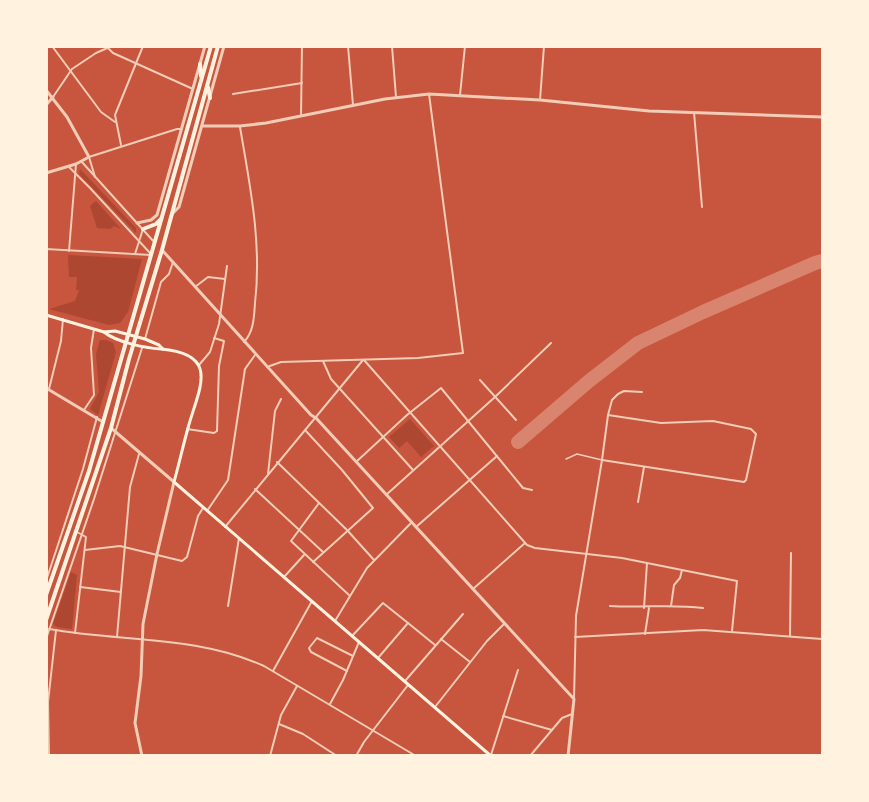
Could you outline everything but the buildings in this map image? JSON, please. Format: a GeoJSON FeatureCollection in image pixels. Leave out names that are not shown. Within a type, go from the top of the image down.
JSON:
{"type":"FeatureCollection","features":[{"type":"Feature","properties":{"kind":"main road"},"geometry":{"type":"LineString","coordinates":[[46,595],[89,471],[211,46]]}},
{"type":"Feature","properties":{"kind":"main road"},"geometry":{"type":"LineString","coordinates":[[46,620],[80,533],[218,46]]}},
{"type":"Feature","properties":{"kind":"main road"},"geometry":{"type":"LineString","coordinates":[[200,64],[201,80]]}},
{"type":"Feature","properties":{"kind":"main road"},"geometry":{"type":"LineString","coordinates":[[208,84],[210,98]]}},
{"type":"Feature","properties":{"kind":"main road"},"geometry":{"type":"LineString","coordinates":[[143,229],[156,224],[162,216]]}},
{"type":"Feature","properties":{"kind":"main road"},"geometry":{"type":"LineString","coordinates":[[46,315],[104,332],[135,336],[159,345],[163,349]]}},
{"type":"Feature","properties":{"kind":"main road"},"geometry":{"type":"LineString","coordinates":[[104,332],[110,338],[184,355],[199,365],[202,385],[187,429],[174,482],[491,755]]}},
{"type":"Feature","properties":{"kind":"street"},"geometry":{"type":"LineString","coordinates":[[52,46],[100,112],[115,122]]}},
{"type":"Feature","properties":{"kind":"street"},"geometry":{"type":"LineString","coordinates":[[122,146],[115,122],[116,114],[143,46]]}},
{"type":"Feature","properties":{"kind":"street"},"geometry":{"type":"LineString","coordinates":[[137,223],[151,220],[157,215],[205,46]]}},
{"type":"Feature","properties":{"kind":"street"},"geometry":{"type":"LineString","coordinates":[[172,214],[179,207],[224,46]]}},
{"type":"Feature","properties":{"kind":"street"},"geometry":{"type":"LineString","coordinates":[[302,46],[302,116]]}},
{"type":"Feature","properties":{"kind":"street"},"geometry":{"type":"LineString","coordinates":[[348,46],[353,105]]}},
{"type":"Feature","properties":{"kind":"street"},"geometry":{"type":"LineString","coordinates":[[392,46],[396,97]]}},
{"type":"Feature","properties":{"kind":"street"},"geometry":{"type":"LineString","coordinates":[[459,95],[465,46]]}},
{"type":"Feature","properties":{"kind":"street"},"geometry":{"type":"LineString","coordinates":[[540,100],[544,46]]}},
{"type":"Feature","properties":{"kind":"street"},"geometry":{"type":"LineString","coordinates":[[46,105],[70,71],[96,53],[110,47],[113,53],[193,89]]}},
{"type":"Feature","properties":{"kind":"street"},"geometry":{"type":"LineString","coordinates":[[233,94],[302,83]]}},
{"type":"Feature","properties":{"kind":"street"},"geometry":{"type":"LineString","coordinates":[[46,90],[72,125],[89,157],[95,177]]}},
{"type":"Feature","properties":{"kind":"street"},"geometry":{"type":"LineString","coordinates":[[202,126],[240,126],[396,97],[429,94],[540,100],[617,109],[822,117]]}},
{"type":"Feature","properties":{"kind":"street"},"geometry":{"type":"LineString","coordinates":[[266,367],[280,362],[418,358],[461,354],[464,351],[429,94]]}},
{"type":"Feature","properties":{"kind":"street"},"geometry":{"type":"LineString","coordinates":[[694,112],[702,207]]}},
{"type":"Feature","properties":{"kind":"street"},"geometry":{"type":"LineString","coordinates":[[240,126],[255,217],[258,252],[254,322],[244,342]]}},
{"type":"Feature","properties":{"kind":"street"},"geometry":{"type":"LineString","coordinates":[[46,173],[122,146],[181,129]]}},
{"type":"Feature","properties":{"kind":"street"},"geometry":{"type":"LineString","coordinates":[[81,161],[155,243]]}},
{"type":"Feature","properties":{"kind":"street"},"geometry":{"type":"LineString","coordinates":[[69,251],[76,164]]}},
{"type":"Feature","properties":{"kind":"street"},"geometry":{"type":"LineString","coordinates":[[68,166],[152,255]]}},
{"type":"Feature","properties":{"kind":"street"},"geometry":{"type":"LineString","coordinates":[[135,254],[143,229]]}},
{"type":"Feature","properties":{"kind":"street"},"geometry":{"type":"LineString","coordinates":[[46,249],[152,255]]}},
{"type":"Feature","properties":{"kind":"street"},"geometry":{"type":"LineString","coordinates":[[162,250],[266,367],[316,418],[574,699]]}},
{"type":"Feature","properties":{"kind":"street"},"geometry":{"type":"LineString","coordinates":[[145,339],[161,282],[169,274],[173,262]]}},
{"type":"Feature","properties":{"kind":"street"},"geometry":{"type":"LineString","coordinates":[[199,365],[210,352],[221,314],[227,266]]}},
{"type":"Feature","properties":{"kind":"street"},"geometry":{"type":"LineString","coordinates":[[195,287],[208,277],[226,279]]}},
{"type":"Feature","properties":{"kind":"street"},"geometry":{"type":"LineString","coordinates":[[63,319],[61,341],[48,388],[103,422]]}},
{"type":"Feature","properties":{"kind":"street"},"geometry":{"type":"LineString","coordinates":[[84,410],[94,395],[91,348],[94,329]]}},
{"type":"Feature","properties":{"kind":"street"},"geometry":{"type":"LineString","coordinates":[[187,429],[214,433],[217,431],[219,366],[224,341],[214,338]]}},
{"type":"Feature","properties":{"kind":"street"},"geometry":{"type":"LineString","coordinates":[[386,495],[441,447],[551,343]]}},
{"type":"Feature","properties":{"kind":"street"},"geometry":{"type":"LineString","coordinates":[[46,639],[143,347]]}},
{"type":"Feature","properties":{"kind":"street"},"geometry":{"type":"LineString","coordinates":[[207,511],[228,480],[245,369],[255,355]]}},
{"type":"Feature","properties":{"kind":"street"},"geometry":{"type":"LineString","coordinates":[[225,527],[339,387],[364,360]]}},
{"type":"Feature","properties":{"kind":"street"},"geometry":{"type":"LineString","coordinates":[[364,360],[525,543],[535,548],[587,553],[737,580],[732,632]]}},
{"type":"Feature","properties":{"kind":"street"},"geometry":{"type":"LineString","coordinates":[[323,361],[329,376],[413,470]]}},
{"type":"Feature","properties":{"kind":"street"},"geometry":{"type":"LineString","coordinates":[[480,380],[516,420]]}},
{"type":"Feature","properties":{"kind":"street"},"geometry":{"type":"LineString","coordinates":[[356,462],[429,396],[443,388],[523,488],[532,490]]}},
{"type":"Feature","properties":{"kind":"street"},"geometry":{"type":"LineString","coordinates":[[568,756],[574,699],[578,604],[608,416],[612,400],[618,394],[624,391],[642,392]]}},
{"type":"Feature","properties":{"kind":"street"},"geometry":{"type":"LineString","coordinates":[[268,474],[275,411],[281,399]]}},
{"type":"Feature","properties":{"kind":"street"},"geometry":{"type":"LineString","coordinates":[[602,460],[744,482],[756,432],[752,429],[705,420],[661,423],[608,416]]}},
{"type":"Feature","properties":{"kind":"street"},"geometry":{"type":"LineString","coordinates":[[47,579],[83,469],[97,417]]}},
{"type":"Feature","properties":{"kind":"street"},"geometry":{"type":"LineString","coordinates":[[111,428],[174,482],[144,618],[141,676],[135,723],[142,756]]}},
{"type":"Feature","properties":{"kind":"street"},"geometry":{"type":"LineString","coordinates":[[305,430],[373,506],[373,509],[313,562]]}},
{"type":"Feature","properties":{"kind":"street"},"geometry":{"type":"LineString","coordinates":[[117,637],[130,487],[139,454]]}},
{"type":"Feature","properties":{"kind":"street"},"geometry":{"type":"LineString","coordinates":[[416,528],[497,456]]}},
{"type":"Feature","properties":{"kind":"street"},"geometry":{"type":"LineString","coordinates":[[277,462],[347,530],[374,560]]}},
{"type":"Feature","properties":{"kind":"street"},"geometry":{"type":"LineString","coordinates":[[638,502],[644,467]]}},
{"type":"Feature","properties":{"kind":"street"},"geometry":{"type":"LineString","coordinates":[[83,469],[89,471]]}},
{"type":"Feature","properties":{"kind":"street"},"geometry":{"type":"LineString","coordinates":[[255,489],[324,552]]}},
{"type":"Feature","properties":{"kind":"street"},"geometry":{"type":"LineString","coordinates":[[319,503],[291,540],[350,596]]}},
{"type":"Feature","properties":{"kind":"street"},"geometry":{"type":"LineString","coordinates":[[85,550],[114,546],[125,547],[180,561],[184,560],[198,516],[203,508]]}},
{"type":"Feature","properties":{"kind":"street"},"geometry":{"type":"LineString","coordinates":[[335,621],[374,560],[412,522]]}},
{"type":"Feature","properties":{"kind":"street"},"geometry":{"type":"LineString","coordinates":[[75,633],[86,537],[80,533]]}},
{"type":"Feature","properties":{"kind":"street"},"geometry":{"type":"LineString","coordinates":[[228,606],[239,538]]}},
{"type":"Feature","properties":{"kind":"street"},"geometry":{"type":"LineString","coordinates":[[473,589],[525,543]]}},
{"type":"Feature","properties":{"kind":"street"},"geometry":{"type":"LineString","coordinates":[[790,636],[791,553]]}},
{"type":"Feature","properties":{"kind":"street"},"geometry":{"type":"LineString","coordinates":[[284,577],[304,554]]}},
{"type":"Feature","properties":{"kind":"street"},"geometry":{"type":"LineString","coordinates":[[644,608],[647,563]]}},
{"type":"Feature","properties":{"kind":"street"},"geometry":{"type":"LineString","coordinates":[[671,606],[674,585],[681,577],[682,570]]}},
{"type":"Feature","properties":{"kind":"street"},"geometry":{"type":"LineString","coordinates":[[80,587],[121,592]]}},
{"type":"Feature","properties":{"kind":"street"},"geometry":{"type":"LineString","coordinates":[[273,672],[312,601]]}},
{"type":"Feature","properties":{"kind":"street"},"geometry":{"type":"LineString","coordinates":[[352,636],[383,603],[435,645]]}},
{"type":"Feature","properties":{"kind":"street"},"geometry":{"type":"LineString","coordinates":[[610,606],[703,608]]}},
{"type":"Feature","properties":{"kind":"street"},"geometry":{"type":"LineString","coordinates":[[645,634],[649,608]]}},
{"type":"Feature","properties":{"kind":"street"},"geometry":{"type":"LineString","coordinates":[[356,756],[435,645],[463,614]]}},
{"type":"Feature","properties":{"kind":"street"},"geometry":{"type":"LineString","coordinates":[[378,658],[408,622]]}},
{"type":"Feature","properties":{"kind":"street"},"geometry":{"type":"LineString","coordinates":[[435,707],[487,641],[505,624]]}},
{"type":"Feature","properties":{"kind":"street"},"geometry":{"type":"LineString","coordinates":[[50,629],[170,641],[233,655],[261,664],[416,756]]}},
{"type":"Feature","properties":{"kind":"street"},"geometry":{"type":"LineString","coordinates":[[49,756],[48,702],[56,630]]}},
{"type":"Feature","properties":{"kind":"street"},"geometry":{"type":"LineString","coordinates":[[575,637],[703,630],[822,639]]}},
{"type":"Feature","properties":{"kind":"street"},"geometry":{"type":"LineString","coordinates":[[347,670],[311,652],[309,648],[317,638],[353,656]]}},
{"type":"Feature","properties":{"kind":"street"},"geometry":{"type":"LineString","coordinates":[[440,639],[470,662]]}},
{"type":"Feature","properties":{"kind":"street"},"geometry":{"type":"LineString","coordinates":[[330,705],[359,642]]}},
{"type":"Feature","properties":{"kind":"street"},"geometry":{"type":"LineString","coordinates":[[491,755],[518,670]]}},
{"type":"Feature","properties":{"kind":"street"},"geometry":{"type":"LineString","coordinates":[[270,756],[283,709],[297,686]]}},
{"type":"Feature","properties":{"kind":"street"},"geometry":{"type":"LineString","coordinates":[[530,756],[562,718],[572,714]]}},
{"type":"Feature","properties":{"kind":"street"},"geometry":{"type":"LineString","coordinates":[[503,716],[552,730]]}},
{"type":"Feature","properties":{"kind":"street"},"geometry":{"type":"LineString","coordinates":[[279,724],[303,734],[337,756]]}},
{"type":"Feature","properties":{"kind":"lane"},"geometry":{"type":"LineString","coordinates":[[566,459],[577,454],[602,460]]}},
{"type":"Feature","properties":{"kind":"shaded area"},"geometry":{"type":"Polygon","coordinates":[[[80,169],[136,228],[136,233],[79,174],[80,169]]]}},
{"type":"Feature","properties":{"kind":"shaded area"},"geometry":{"type":"Polygon","coordinates":[[[96,201],[121,229],[114,226],[110,229],[97,228],[90,206],[96,201]]]}},
{"type":"Feature","properties":{"kind":"shaded area"},"geometry":{"type":"Polygon","coordinates":[[[68,255],[142,259],[128,312],[120,323],[109,325],[49,309],[75,301],[79,290],[76,290],[77,277],[69,277],[68,255]]]}},
{"type":"Feature","properties":{"kind":"shaded area"},"geometry":{"type":"Polygon","coordinates":[[[100,340],[113,343],[116,352],[98,415],[90,409],[99,392],[96,354],[100,340]]]}},
{"type":"Feature","properties":{"kind":"shaded area"},"geometry":{"type":"Polygon","coordinates":[[[410,419],[434,446],[421,457],[407,441],[399,448],[389,437],[410,419]]]}},
{"type":"Feature","properties":{"kind":"shaded area"},"geometry":{"type":"Polygon","coordinates":[[[71,572],[77,575],[72,629],[57,627],[53,624],[71,572]]]}},
{"type":"Feature","properties":{"kind":"taxiway"},"geometry":{"type":"LineString","coordinates":[[518,442],[589,381],[638,343],[703,312],[822,261]]}}]}
